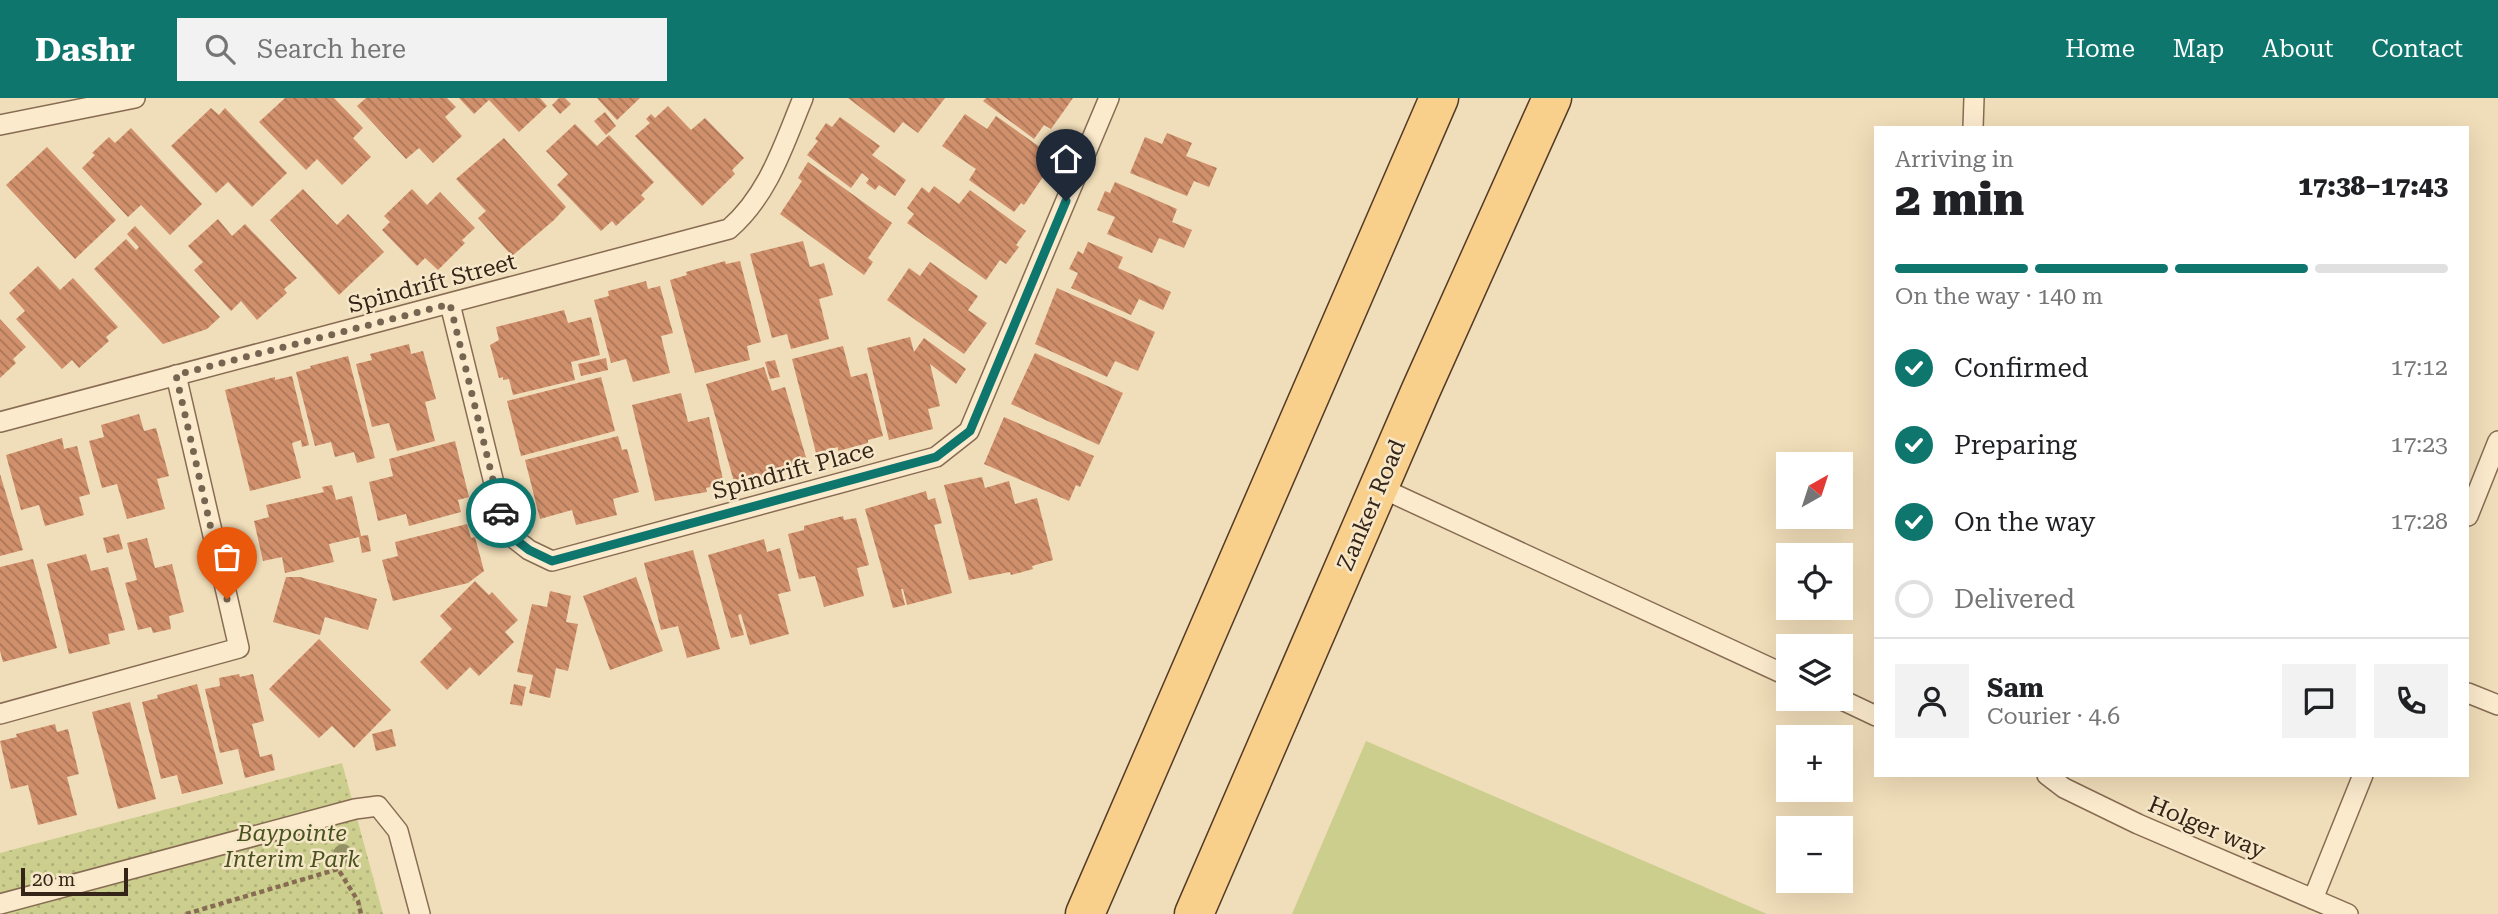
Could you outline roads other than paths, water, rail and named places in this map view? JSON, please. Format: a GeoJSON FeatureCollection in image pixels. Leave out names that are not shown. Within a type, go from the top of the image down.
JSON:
{"type":"FeatureCollection","features":[{"type":"Feature","properties":{"kind":"main road"},"geometry":{"type":"LineString","coordinates":[[1085,914],[1439,98]]}},
{"type":"Feature","properties":{"kind":"main road","name":"Zanker Road"},"geometry":{"type":"LineString","coordinates":[[1194,914],[1552,98]]}},
{"type":"Feature","properties":{"kind":"lane","name":"Spindrift Street"},"geometry":{"type":"LineString","coordinates":[[0,422],[729,229],[744,216],[763,192],[803,98]]}},
{"type":"Feature","properties":{"kind":"lane","name":"Spindrift Place"},"geometry":{"type":"LineString","coordinates":[[450,304],[506,532],[529,550],[552,561],[936,457],[970,431],[1110,98]]}},
{"type":"Feature","properties":{"kind":"lane"},"geometry":{"type":"LineString","coordinates":[[1973,126],[1974,98]]}},
{"type":"Feature","properties":{"kind":"lane"},"geometry":{"type":"LineString","coordinates":[[0,125],[124,100]]}},
{"type":"Feature","properties":{"kind":"lane"},"geometry":{"type":"LineString","coordinates":[[0,715],[239,648],[176,375]]}},
{"type":"Feature","properties":{"kind":"lane"},"geometry":{"type":"LineString","coordinates":[[2469,514],[2498,441]]}},
{"type":"Feature","properties":{"kind":"lane"},"geometry":{"type":"LineString","coordinates":[[1379,488],[1776,670]]}},
{"type":"Feature","properties":{"kind":"lane"},"geometry":{"type":"LineString","coordinates":[[2469,693],[2498,705]]}},
{"type":"Feature","properties":{"kind":"lane"},"geometry":{"type":"LineString","coordinates":[[1853,705],[1874,715]]}},
{"type":"Feature","properties":{"kind":"lane","name":"Holger way"},"geometry":{"type":"LineString","coordinates":[[2050,777],[2064,788],[2138,824],[2348,914]]}},
{"type":"Feature","properties":{"kind":"lane"},"geometry":{"type":"LineString","coordinates":[[2313,899],[2362,777]]}},
{"type":"Feature","properties":{"kind":"lane"},"geometry":{"type":"LineString","coordinates":[[0,904],[355,809],[378,807],[397,831],[420,914]]}},
{"type":"Feature","properties":{"kind":"park label","name":"Baypointe Interim Park"},"geometry":{"type":"Point","coordinates":[292,846]}}]}
